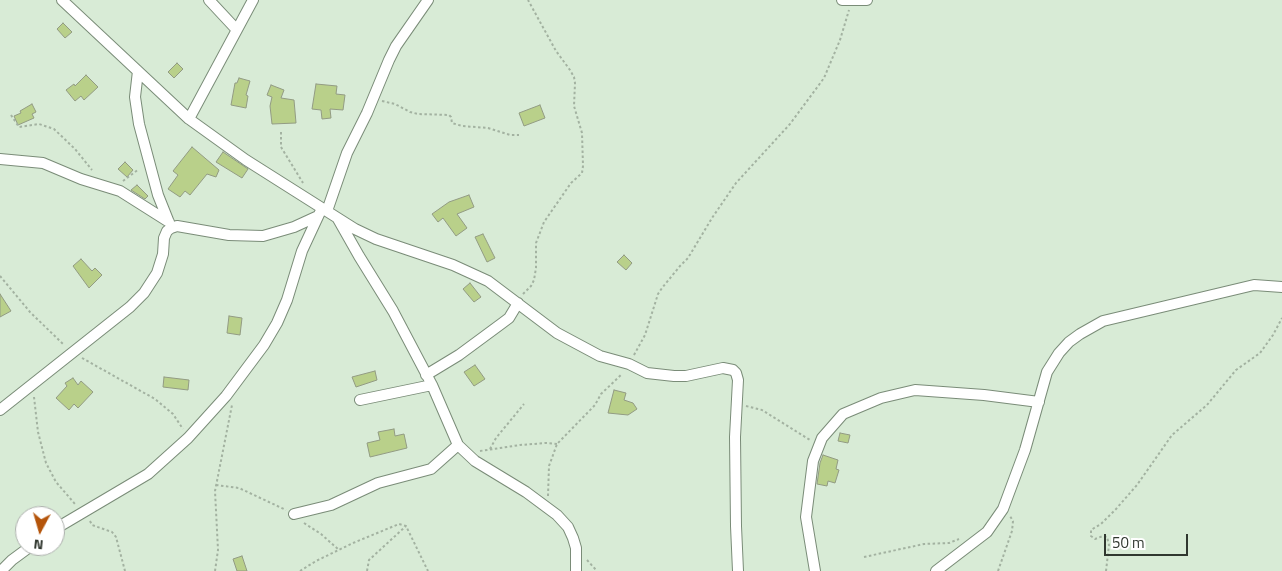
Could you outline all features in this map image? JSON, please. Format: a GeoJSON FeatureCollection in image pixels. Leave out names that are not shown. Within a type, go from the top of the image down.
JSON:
{"type":"FeatureCollection","features":[{"type":"Feature","properties":{"kind":"street"},"geometry":{"type":"LineString","coordinates":[[62,0],[189,118],[246,160],[308,200],[322,212],[338,218],[355,230],[376,240],[453,265],[488,281],[557,333],[591,352],[629,368],[647,373],[674,376],[686,376],[723,368],[733,370],[738,380],[735,509],[738,571]]}},
{"type":"Feature","properties":{"kind":"street"},"geometry":{"type":"LineString","coordinates":[[209,0],[236,29]]}},
{"type":"Feature","properties":{"kind":"street"},"geometry":{"type":"LineString","coordinates":[[189,118],[253,0]]}},
{"type":"Feature","properties":{"kind":"street"},"geometry":{"type":"LineString","coordinates":[[65,523],[148,474],[188,438],[226,396],[268,337],[287,300],[302,251],[322,212],[373,99],[383,72],[396,46],[428,0]]}},
{"type":"Feature","properties":{"kind":"street"},"geometry":{"type":"LineString","coordinates":[[842,0],[867,0]]}},
{"type":"Feature","properties":{"kind":"street"},"geometry":{"type":"LineString","coordinates":[[0,410],[130,307],[144,294],[157,273],[163,254],[164,238],[170,225],[158,195],[136,110],[135,91],[138,71]]}},
{"type":"Feature","properties":{"kind":"street"},"geometry":{"type":"LineString","coordinates":[[0,159],[43,163],[81,179],[120,190],[170,225],[229,234],[263,236],[294,227],[322,212]]}},
{"type":"Feature","properties":{"kind":"street"},"geometry":{"type":"LineString","coordinates":[[338,218],[393,311],[432,385],[458,445],[475,461],[526,492],[557,515],[568,527],[576,548],[576,571]]}},
{"type":"Feature","properties":{"kind":"street"},"geometry":{"type":"LineString","coordinates":[[936,571],[986,532],[1004,509],[1025,450],[1047,372],[1059,353],[1080,334],[1103,321],[1254,285],[1282,287]]}},
{"type":"Feature","properties":{"kind":"street"},"geometry":{"type":"LineString","coordinates":[[426,375],[454,359],[501,324],[508,318],[517,302]]}},
{"type":"Feature","properties":{"kind":"street"},"geometry":{"type":"LineString","coordinates":[[360,400],[432,385]]}},
{"type":"Feature","properties":{"kind":"street"},"geometry":{"type":"LineString","coordinates":[[815,571],[806,517],[813,461],[818,446],[843,414],[868,403],[915,390],[934,390],[1039,402]]}},
{"type":"Feature","properties":{"kind":"street"},"geometry":{"type":"LineString","coordinates":[[294,514],[331,505],[378,483],[431,469],[458,445]]}},
{"type":"Feature","properties":{"kind":"street"},"geometry":{"type":"LineString","coordinates":[[1,571],[17,556]]}},
{"type":"Feature","properties":{"kind":"street"},"geometry":{"type":"LineString","coordinates":[[0,562],[12,560]]}},
{"type":"Feature","properties":{"kind":"path"},"geometry":{"type":"LineString","coordinates":[[517,302],[534,280],[536,243],[547,216],[571,183],[582,173],[583,166],[582,133],[574,106],[574,77],[556,51],[528,0]]}},
{"type":"Feature","properties":{"kind":"path"},"geometry":{"type":"LineString","coordinates":[[545,506],[549,493],[549,466],[557,444],[596,405],[601,394],[613,381],[629,368],[645,335],[658,294],[688,258],[736,183],[790,124],[824,78],[840,40],[844,21],[852,0]]}},
{"type":"Feature","properties":{"kind":"path"},"geometry":{"type":"LineString","coordinates":[[373,99],[395,104],[418,114],[449,115],[452,123],[462,126],[488,128],[519,136]]}},
{"type":"Feature","properties":{"kind":"path"},"geometry":{"type":"LineString","coordinates":[[11,115],[19,127],[39,124],[54,130],[67,141],[92,171]]}},
{"type":"Feature","properties":{"kind":"path"},"geometry":{"type":"LineString","coordinates":[[281,132],[281,147],[301,180],[308,200]]}},
{"type":"Feature","properties":{"kind":"path"},"geometry":{"type":"LineString","coordinates":[[117,182],[132,176],[148,161]]}},
{"type":"Feature","properties":{"kind":"path"},"geometry":{"type":"LineString","coordinates":[[0,276],[30,312],[73,352],[155,399],[173,414],[188,438]]}},
{"type":"Feature","properties":{"kind":"path"},"geometry":{"type":"LineString","coordinates":[[1106,571],[1109,545],[1107,537],[1095,539],[1091,536],[1091,530],[1101,524],[1137,485],[1172,435],[1207,405],[1236,370],[1260,353],[1282,318]]}},
{"type":"Feature","properties":{"kind":"path"},"geometry":{"type":"LineString","coordinates":[[32,383],[38,432],[46,463],[62,490],[84,512],[92,524],[112,532],[116,537],[125,571]]}},
{"type":"Feature","properties":{"kind":"path"},"geometry":{"type":"LineString","coordinates":[[215,571],[218,550],[215,509],[216,485],[232,400]]}},
{"type":"Feature","properties":{"kind":"path"},"geometry":{"type":"LineString","coordinates":[[490,449],[496,438],[524,404]]}},
{"type":"Feature","properties":{"kind":"path"},"geometry":{"type":"LineString","coordinates":[[736,412],[746,406],[762,410],[818,446]]}},
{"type":"Feature","properties":{"kind":"path"},"geometry":{"type":"LineString","coordinates":[[466,454],[527,444],[557,444]]}},
{"type":"Feature","properties":{"kind":"path"},"geometry":{"type":"LineString","coordinates":[[216,485],[239,488],[294,514],[339,550]]}},
{"type":"Feature","properties":{"kind":"path"},"geometry":{"type":"LineString","coordinates":[[998,571],[1012,531],[1010,514],[1004,509]]}},
{"type":"Feature","properties":{"kind":"path"},"geometry":{"type":"LineString","coordinates":[[300,571],[339,550],[390,526],[399,524],[406,526],[428,571]]}},
{"type":"Feature","properties":{"kind":"path"},"geometry":{"type":"LineString","coordinates":[[367,571],[369,560],[406,526]]}},
{"type":"Feature","properties":{"kind":"path"},"geometry":{"type":"LineString","coordinates":[[864,557],[924,544],[949,543],[961,539]]}},
{"type":"Feature","properties":{"kind":"building"},"geometry":{"type":"Polygon","coordinates":[[[63,23],[72,32],[65,38],[57,29],[63,23]]]}},
{"type":"Feature","properties":{"kind":"building"},"geometry":{"type":"Polygon","coordinates":[[[177,63],[183,69],[174,78],[168,72],[177,63]]]}},
{"type":"Feature","properties":{"kind":"building"},"geometry":{"type":"Polygon","coordinates":[[[86,75],[98,87],[84,100],[81,96],[75,101],[66,90],[74,84],[75,86],[86,75]]]}},
{"type":"Feature","properties":{"kind":"building"},"geometry":{"type":"Polygon","coordinates":[[[239,78],[250,81],[246,95],[248,96],[246,108],[231,105],[235,83],[237,83],[239,78]]]}},
{"type":"Feature","properties":{"kind":"building"},"geometry":{"type":"Polygon","coordinates":[[[316,84],[337,86],[336,94],[345,95],[343,110],[330,109],[331,118],[322,119],[321,110],[312,109],[316,84]]]}},
{"type":"Feature","properties":{"kind":"building"},"geometry":{"type":"Polygon","coordinates":[[[271,85],[284,90],[281,98],[294,100],[296,123],[272,124],[270,106],[272,97],[267,95],[271,85]]]}},
{"type":"Feature","properties":{"kind":"building"},"geometry":{"type":"Polygon","coordinates":[[[32,104],[36,112],[32,114],[34,118],[18,125],[14,116],[32,104]]]}},
{"type":"Feature","properties":{"kind":"building"},"geometry":{"type":"Polygon","coordinates":[[[540,105],[545,118],[524,126],[519,113],[540,105]]]}},
{"type":"Feature","properties":{"kind":"building"},"geometry":{"type":"Polygon","coordinates":[[[192,147],[219,170],[216,177],[207,174],[190,195],[185,191],[180,197],[168,189],[178,175],[173,171],[192,147]]]}},
{"type":"Feature","properties":{"kind":"building"},"geometry":{"type":"Polygon","coordinates":[[[223,152],[248,169],[242,178],[216,162],[223,152]]]}},
{"type":"Feature","properties":{"kind":"building"},"geometry":{"type":"Polygon","coordinates":[[[125,162],[133,170],[127,177],[118,169],[125,162]]]}},
{"type":"Feature","properties":{"kind":"building"},"geometry":{"type":"Polygon","coordinates":[[[137,185],[148,196],[145,199],[131,190],[137,185]]]}},
{"type":"Feature","properties":{"kind":"building"},"geometry":{"type":"Polygon","coordinates":[[[469,195],[474,207],[457,214],[467,228],[456,236],[443,218],[438,222],[432,214],[449,202],[469,195]]]}},
{"type":"Feature","properties":{"kind":"building"},"geometry":{"type":"Polygon","coordinates":[[[483,234],[495,258],[487,262],[475,237],[483,234]]]}},
{"type":"Feature","properties":{"kind":"building"},"geometry":{"type":"Polygon","coordinates":[[[624,255],[632,263],[626,270],[617,262],[624,255]]]}},
{"type":"Feature","properties":{"kind":"building"},"geometry":{"type":"Polygon","coordinates":[[[81,259],[92,271],[95,268],[102,275],[89,288],[73,266],[81,259]]]}},
{"type":"Feature","properties":{"kind":"building"},"geometry":{"type":"Polygon","coordinates":[[[470,283],[481,297],[474,302],[463,289],[470,283]]]}},
{"type":"Feature","properties":{"kind":"building"},"geometry":{"type":"Polygon","coordinates":[[[0,294],[11,311],[0,317],[0,294]]]}},
{"type":"Feature","properties":{"kind":"building"},"geometry":{"type":"Polygon","coordinates":[[[229,316],[242,318],[240,335],[227,333],[229,316]]]}},
{"type":"Feature","properties":{"kind":"building"},"geometry":{"type":"Polygon","coordinates":[[[475,365],[485,379],[474,386],[464,372],[475,365]]]}},
{"type":"Feature","properties":{"kind":"building"},"geometry":{"type":"Polygon","coordinates":[[[375,371],[377,380],[356,387],[352,377],[375,371]]]}},
{"type":"Feature","properties":{"kind":"building"},"geometry":{"type":"Polygon","coordinates":[[[164,377],[189,380],[188,390],[163,387],[164,377]]]}},
{"type":"Feature","properties":{"kind":"building"},"geometry":{"type":"Polygon","coordinates":[[[73,378],[78,385],[81,381],[93,392],[78,408],[74,404],[69,410],[56,398],[67,386],[65,383],[73,378]]]}},
{"type":"Feature","properties":{"kind":"building"},"geometry":{"type":"Polygon","coordinates":[[[614,390],[626,393],[624,400],[633,403],[637,409],[628,415],[608,413],[614,390]]]}},
{"type":"Feature","properties":{"kind":"building"},"geometry":{"type":"Polygon","coordinates":[[[394,429],[395,436],[404,434],[407,448],[370,457],[367,443],[380,440],[378,432],[394,429]]]}},
{"type":"Feature","properties":{"kind":"building"},"geometry":{"type":"Polygon","coordinates":[[[840,433],[850,435],[848,443],[838,441],[840,433]]]}},
{"type":"Feature","properties":{"kind":"building"},"geometry":{"type":"Polygon","coordinates":[[[823,455],[838,460],[836,469],[839,470],[835,483],[828,481],[827,486],[817,484],[823,455]]]}},
{"type":"Feature","properties":{"kind":"building"},"geometry":{"type":"Polygon","coordinates":[[[242,556],[247,571],[237,571],[233,559],[242,556]]]}}]}
